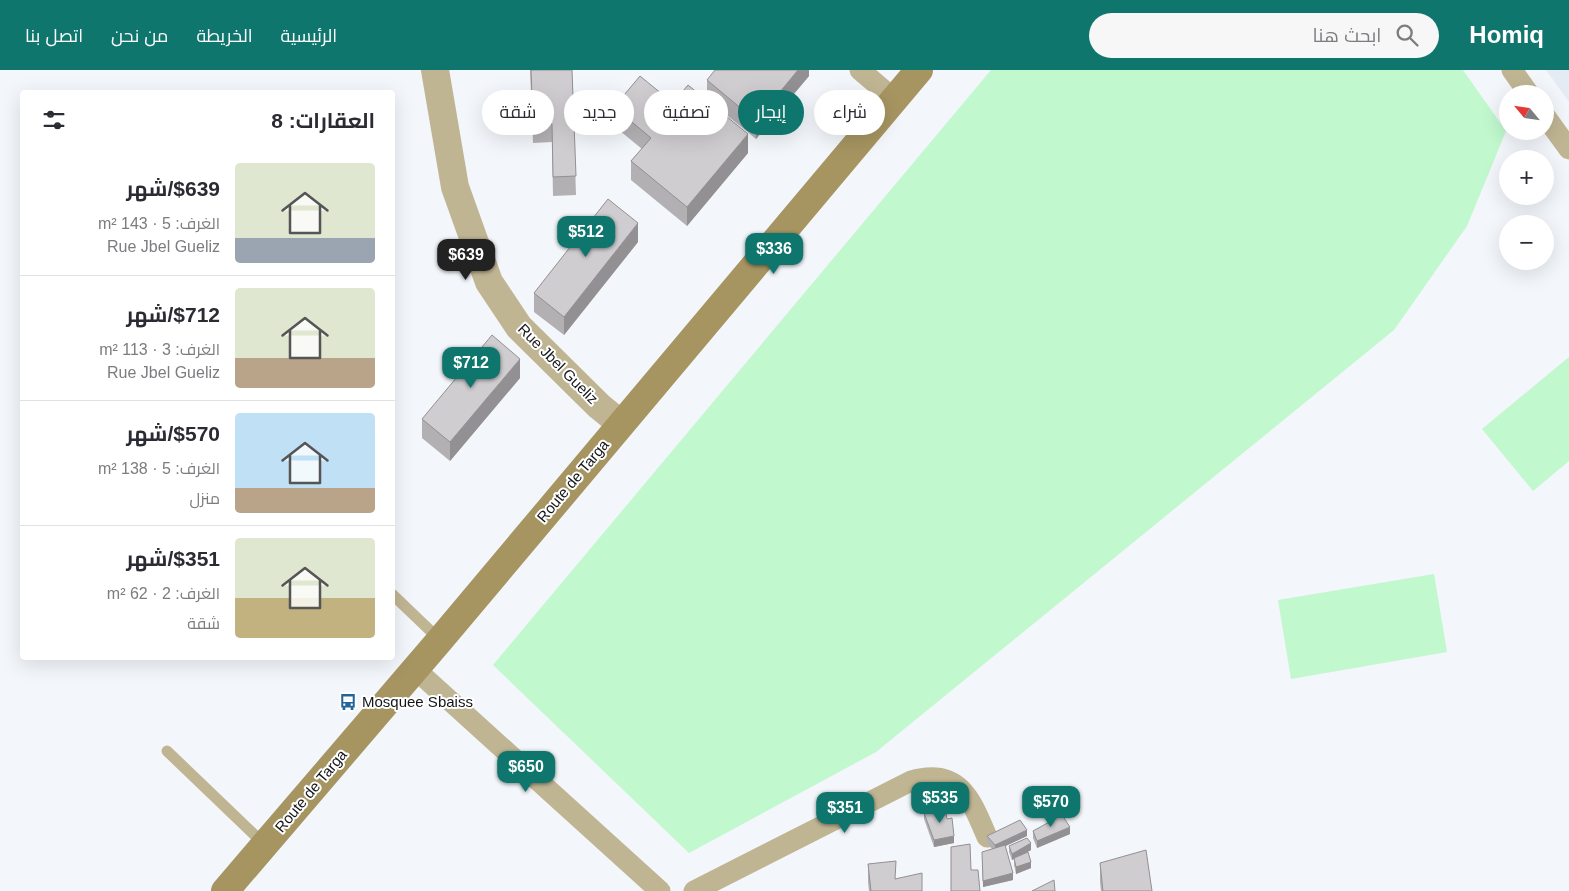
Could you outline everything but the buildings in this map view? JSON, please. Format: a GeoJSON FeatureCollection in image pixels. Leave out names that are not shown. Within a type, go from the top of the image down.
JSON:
{"type":"FeatureCollection","features":[{"type":"Feature","properties":{"kind":"main road","name":"Route de Targa"},"geometry":{"type":"LineString","coordinates":[[225,891],[440,640],[919,70]]}},
{"type":"Feature","properties":{"kind":"street","name":"Rue Jbel Gueliz"},"geometry":{"type":"LineString","coordinates":[[435,70],[455,187],[489,282],[519,327],[599,406],[621,424]]}},
{"type":"Feature","properties":{"kind":"street"},"geometry":{"type":"LineString","coordinates":[[860,70],[894,99]]}},
{"type":"Feature","properties":{"kind":"street"},"geometry":{"type":"LineString","coordinates":[[1512,70],[1523,85]]}},
{"type":"Feature","properties":{"kind":"street"},"geometry":{"type":"LineString","coordinates":[[1554,128],[1569,149]]}},
{"type":"Feature","properties":{"kind":"street"},"geometry":{"type":"LineString","coordinates":[[416,668],[660,891]]}},
{"type":"Feature","properties":{"kind":"street"},"geometry":{"type":"LineString","coordinates":[[694,891],[910,781],[922,778],[936,778],[955,785],[966,793],[987,836]]}},
{"type":"Feature","properties":{"kind":"lane"},"geometry":{"type":"LineString","coordinates":[[395,597],[440,640]]}},
{"type":"Feature","properties":{"kind":"lane"},"geometry":{"type":"LineString","coordinates":[[167,750],[265,846]]}},
{"type":"Feature","properties":{"kind":"shaded area"},"geometry":{"type":"Polygon","coordinates":[[[1546,70],[1569,70],[1569,102],[1546,70]]]}},
{"type":"Feature","properties":{"kind":"green space"},"geometry":{"type":"Polygon","coordinates":[[[991,70],[1463,70],[1499,121],[1499,140],[1502,140],[1467,226],[1394,330],[876,752],[689,853],[493,665],[991,70]]]}},
{"type":"Feature","properties":{"kind":"green space"},"geometry":{"type":"Polygon","coordinates":[[[1569,357],[1569,461],[1533,491],[1482,429],[1569,357]]]}},
{"type":"Feature","properties":{"kind":"green space"},"geometry":{"type":"Polygon","coordinates":[[[1434,574],[1447,652],[1291,679],[1278,600],[1434,574]]]}},
{"type":"Feature","properties":{"kind":"place","name":"Mosquee Sbaiss"},"geometry":{"type":"Point","coordinates":[348,702]}}]}
